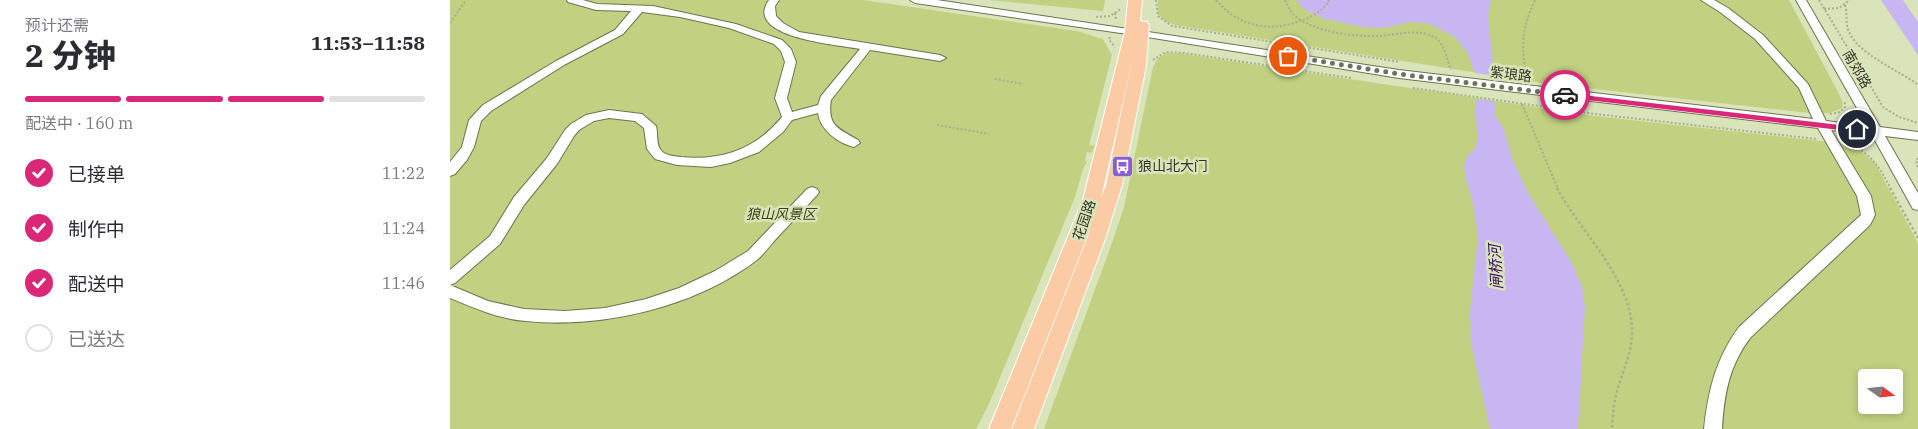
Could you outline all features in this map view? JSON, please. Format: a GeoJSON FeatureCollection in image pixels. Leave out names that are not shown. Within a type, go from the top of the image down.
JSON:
{"type":"FeatureCollection","features":[{"type":"Feature","properties":{"kind":"main road","name":"花园路"},"geometry":{"type":"LineString","coordinates":[[1000,429],[1092,200],[1144,0]]}},
{"type":"Feature","properties":{"kind":"main road","name":"花园路"},"geometry":{"type":"LineString","coordinates":[[1023,429],[1096,239],[1114,185],[1140,66],[1130,3]]}},
{"type":"Feature","properties":{"kind":"street"},"geometry":{"type":"LineString","coordinates":[[572,0],[596,6],[680,14],[739,28],[778,42],[784,47],[791,60],[781,100],[788,117]]}},
{"type":"Feature","properties":{"kind":"street"},"geometry":{"type":"LineString","coordinates":[[774,0],[771,3],[770,15],[776,26],[796,35],[940,58]]}},
{"type":"Feature","properties":{"kind":"street","name":"紫琅路"},"geometry":{"type":"LineString","coordinates":[[915,0],[1136,32],[1399,74],[1647,105],[1819,119],[1877,132],[1918,136]]}},
{"type":"Feature","properties":{"kind":"street"},"geometry":{"type":"LineString","coordinates":[[1706,0],[1724,10],[1759,37],[1804,87],[1819,119],[1864,196],[1868,215],[1865,221],[1732,346],[1716,396],[1713,429]]}},
{"type":"Feature","properties":{"kind":"street","name":"南郊路"},"geometry":{"type":"LineString","coordinates":[[1801,0],[1918,205]]}},
{"type":"Feature","properties":{"kind":"street"},"geometry":{"type":"LineString","coordinates":[[450,171],[462,157],[470,140],[475,120],[487,108],[560,63],[619,32],[639,9]]}},
{"type":"Feature","properties":{"kind":"street"},"geometry":{"type":"LineString","coordinates":[[854,143],[827,126],[823,118],[823,108],[825,99],[867,47]]}},
{"type":"Feature","properties":{"kind":"street"},"geometry":{"type":"LineString","coordinates":[[450,278],[496,240],[520,201],[552,161],[569,133],[590,118],[609,114],[638,117],[650,126],[653,150],[656,154],[672,160],[709,164],[728,160],[769,140],[788,117],[823,108]]}},
{"type":"Feature","properties":{"kind":"street"},"geometry":{"type":"LineString","coordinates":[[450,291],[464,299],[492,309],[538,317],[589,316],[647,305],[700,284],[744,262],[812,192]]}},
{"type":"Feature","properties":{"kind":"path"},"geometry":{"type":"LineString","coordinates":[[450,23],[466,0]]}},
{"type":"Feature","properties":{"kind":"path"},"geometry":{"type":"LineString","coordinates":[[1156,0],[1155,11],[1158,18],[1172,26],[1403,63]]}},
{"type":"Feature","properties":{"kind":"path"},"geometry":{"type":"LineString","coordinates":[[1216,0],[1229,13],[1262,27],[1277,28],[1325,9],[1329,0]]}},
{"type":"Feature","properties":{"kind":"path"},"geometry":{"type":"LineString","coordinates":[[1285,0],[1290,10],[1301,20],[1354,35],[1380,36],[1413,33],[1432,36],[1438,41],[1451,70],[1459,72]]}},
{"type":"Feature","properties":{"kind":"path"},"geometry":{"type":"LineString","coordinates":[[1527,84],[1521,37],[1525,21],[1535,0]]}},
{"type":"Feature","properties":{"kind":"path"},"geometry":{"type":"LineString","coordinates":[[1819,0],[1883,108],[1899,117],[1918,124]]}},
{"type":"Feature","properties":{"kind":"path"},"geometry":{"type":"LineString","coordinates":[[1824,9],[1836,9],[1845,5],[1850,0]]}},
{"type":"Feature","properties":{"kind":"path"},"geometry":{"type":"LineString","coordinates":[[1095,17],[1110,16],[1130,3]]}},
{"type":"Feature","properties":{"kind":"path"},"geometry":{"type":"LineString","coordinates":[[1845,5],[1848,15],[1847,30],[1854,41],[1918,85]]}},
{"type":"Feature","properties":{"kind":"path"},"geometry":{"type":"LineString","coordinates":[[1151,67],[1157,57],[1173,52],[1358,79]]}},
{"type":"Feature","properties":{"kind":"path"},"geometry":{"type":"LineString","coordinates":[[995,79],[1023,84]]}},
{"type":"Feature","properties":{"kind":"path"},"geometry":{"type":"LineString","coordinates":[[1406,86],[1522,104],[1671,123],[1831,140],[1859,148],[1877,163],[1918,238]]}},
{"type":"Feature","properties":{"kind":"path"},"geometry":{"type":"LineString","coordinates":[[1819,119],[1840,112],[1845,108],[1843,97]]}},
{"type":"Feature","properties":{"kind":"path"},"geometry":{"type":"LineString","coordinates":[[1522,104],[1540,150],[1569,209],[1614,274],[1630,313],[1632,332],[1625,369],[1616,396],[1612,429]]}},
{"type":"Feature","properties":{"kind":"path"},"geometry":{"type":"LineString","coordinates":[[937,125],[989,134]]}},
{"type":"Feature","properties":{"kind":"path"},"geometry":{"type":"LineString","coordinates":[[1918,158],[1916,161],[1918,168]]}},
{"type":"Feature","properties":{"kind":"green space","name":"狼山风景区"},"geometry":{"type":"Polygon","coordinates":[[[450,0],[863,0],[1077,31],[1103,39],[1112,55],[1089,145],[1095,146],[1091,153],[1087,152],[1085,161],[1087,162],[1083,169],[1075,197],[989,404],[976,429],[450,429],[450,0]]]}},
{"type":"Feature","properties":{"kind":"green space"},"geometry":{"type":"Polygon","coordinates":[[[988,0],[1105,0],[1103,11],[988,0]]]}},
{"type":"Feature","properties":{"kind":"green space"},"geometry":{"type":"Polygon","coordinates":[[[1158,0],[1789,0],[1843,103],[1842,108],[1830,113],[1809,113],[1541,83],[1175,25],[1165,21],[1158,14],[1158,0]]]}},
{"type":"Feature","properties":{"kind":"green space"},"geometry":{"type":"Polygon","coordinates":[[[1167,53],[1184,54],[1595,116],[1839,143],[1858,149],[1875,163],[1918,243],[1918,429],[1044,429],[1124,207],[1153,67],[1158,58],[1167,53]]]}},
{"type":"Feature","properties":{"kind":"water"},"geometry":{"type":"Polygon","coordinates":[[[1296,0],[1491,0],[1488,18],[1492,56],[1491,75],[1475,73],[1467,52],[1454,36],[1427,23],[1410,22],[1383,28],[1362,27],[1322,18],[1304,9],[1296,0]]]}},
{"type":"Feature","properties":{"kind":"water"},"geometry":{"type":"Polygon","coordinates":[[[1881,0],[1903,0],[1918,22],[1918,55],[1881,0]]]}},
{"type":"Feature","properties":{"kind":"water","name":"闸桥河"},"geometry":{"type":"Polygon","coordinates":[[[1477,99],[1494,101],[1496,117],[1503,127],[1513,160],[1528,193],[1572,263],[1582,287],[1585,307],[1578,429],[1490,429],[1471,343],[1470,312],[1478,235],[1464,165],[1468,155],[1475,149],[1478,138],[1475,108],[1477,99]]]}},
{"type":"Feature","properties":{"kind":"way so far"},"geometry":{"type":"LineString","coordinates":[[1288,56],[1399,74],[1565,95]]}},
{"type":"Feature","properties":{"kind":"place","name":"狼山北大门"},"geometry":{"type":"Point","coordinates":[1122,166]}},
{"type":"Feature","properties":{"kind":"route"},"geometry":{"type":"LineString","coordinates":[[1565,95],[1857,129]]}}]}
